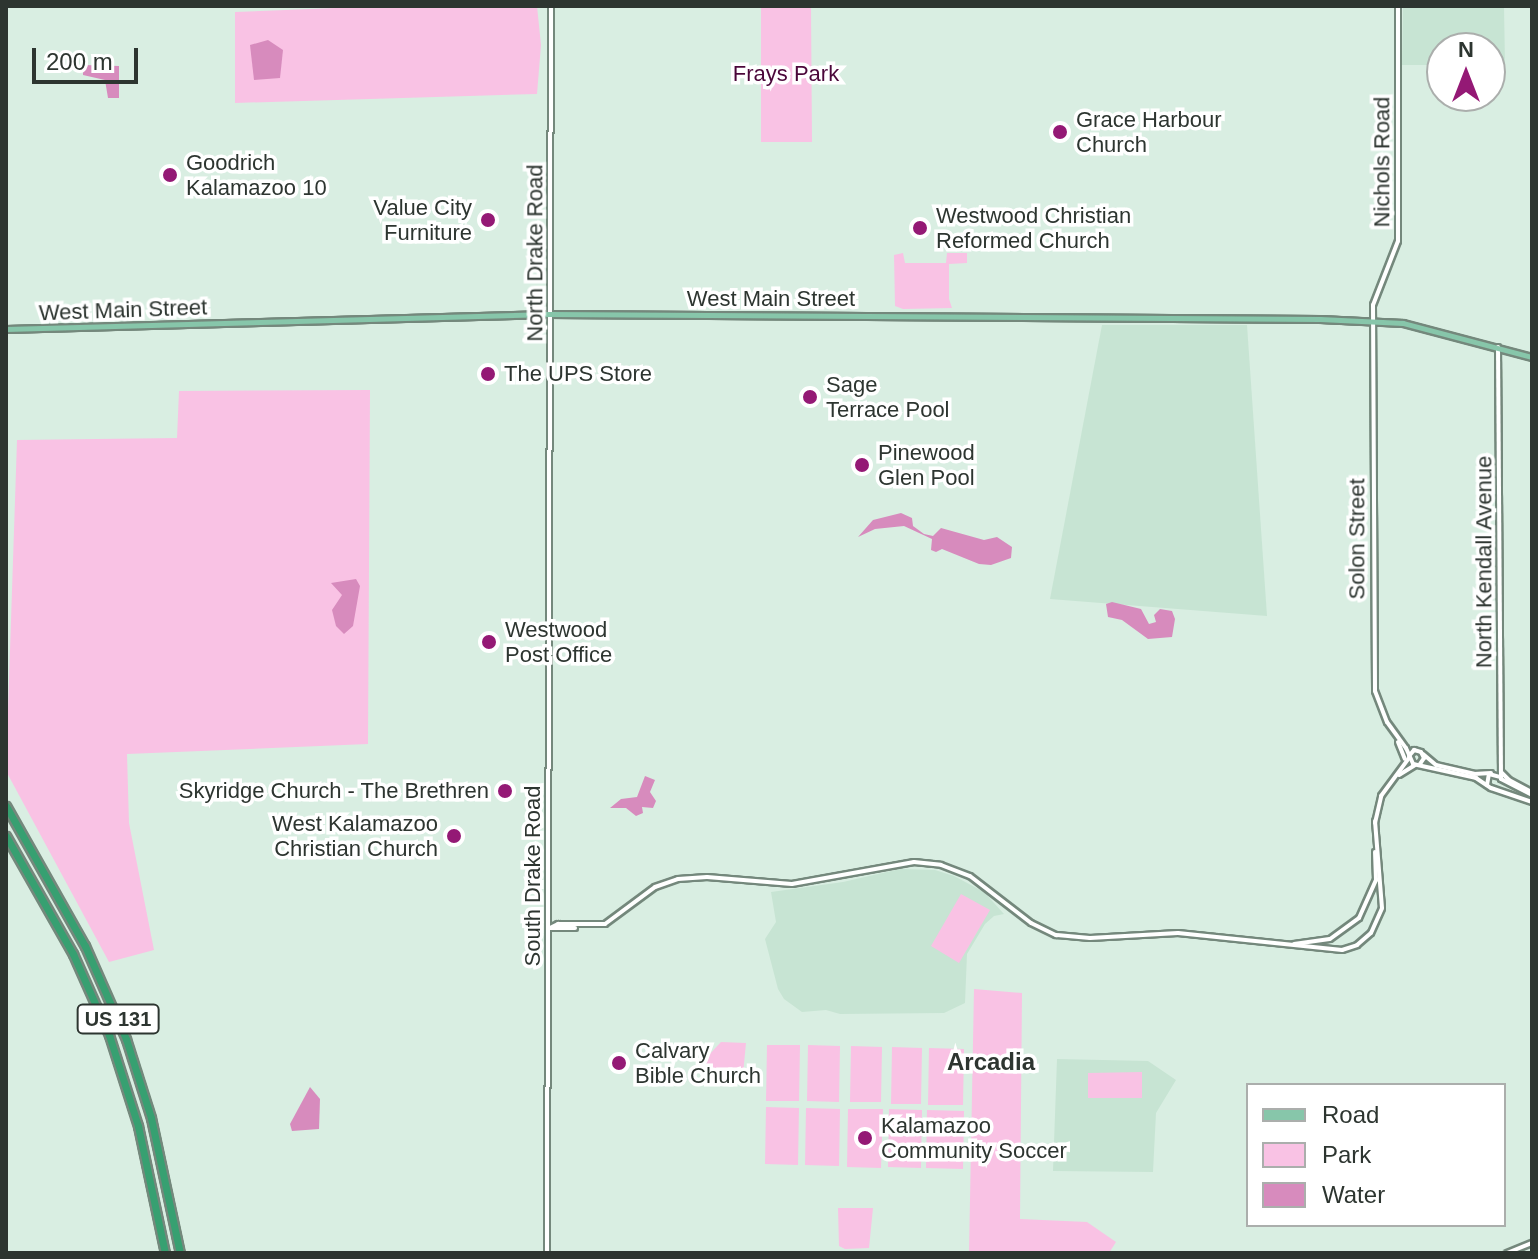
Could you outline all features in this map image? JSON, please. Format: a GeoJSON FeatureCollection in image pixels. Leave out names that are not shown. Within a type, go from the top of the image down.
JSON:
{"type":"FeatureCollection","features":[{"type":"Feature","properties":{"kind":"highway","name":"US 131"},"geometry":{"type":"LineString","coordinates":[[6,806],[75,926],[122,1028],[151,1118],[180,1253]]}},
{"type":"Feature","properties":{"kind":"highway","name":"US 131"},"geometry":{"type":"LineString","coordinates":[[6,836],[73,954],[109,1035],[138,1126],[165,1253]]}},
{"type":"Feature","properties":{"kind":"main road","name":"West Main Street"},"geometry":{"type":"LineString","coordinates":[[6,329],[550,314],[1374,320],[1428,328],[1532,357]]}},
{"type":"Feature","properties":{"kind":"street","name":"North Drake Road"},"geometry":{"type":"LineString","coordinates":[[549,500],[551,6]]}},
{"type":"Feature","properties":{"kind":"street","name":"Nichols Road"},"geometry":{"type":"LineString","coordinates":[[1373,313],[1377,291],[1398,241],[1398,6]]}},
{"type":"Feature","properties":{"kind":"street","name":"Solon Street"},"geometry":{"type":"LineString","coordinates":[[1373,313],[1373,670],[1379,702],[1392,733],[1417,765]]}},
{"type":"Feature","properties":{"kind":"street","name":"North Kendall Avenue"},"geometry":{"type":"LineString","coordinates":[[1498,347],[1501,778]]}},
{"type":"Feature","properties":{"kind":"street","name":"South Drake Road"},"geometry":{"type":"LineString","coordinates":[[547,1253],[549,500]]}},
{"type":"Feature","properties":{"kind":"street"},"geometry":{"type":"LineString","coordinates":[[1392,733],[1404,752],[1404,764]]}},
{"type":"Feature","properties":{"kind":"street"},"geometry":{"type":"LineString","coordinates":[[1272,943],[1319,943],[1341,933],[1359,918],[1376,880],[1375,821],[1379,800],[1414,750],[1436,765],[1474,774],[1491,773],[1532,794]]}},
{"type":"Feature","properties":{"kind":"street"},"geometry":{"type":"LineString","coordinates":[[1394,779],[1423,761],[1423,754]]}},
{"type":"Feature","properties":{"kind":"street"},"geometry":{"type":"LineString","coordinates":[[1417,765],[1449,775],[1476,778],[1493,788],[1532,802]]}},
{"type":"Feature","properties":{"kind":"street"},"geometry":{"type":"LineString","coordinates":[[1501,769],[1507,779],[1532,794]]}},
{"type":"Feature","properties":{"kind":"street"},"geometry":{"type":"LineString","coordinates":[[1487,785],[1486,778],[1491,773]]}},
{"type":"Feature","properties":{"kind":"street"},"geometry":{"type":"LineString","coordinates":[[1493,788],[1498,787],[1501,778]]}},
{"type":"Feature","properties":{"kind":"street"},"geometry":{"type":"LineString","coordinates":[[550,928],[558,924],[578,927],[605,924],[655,887],[678,879],[707,877],[792,884],[914,862],[941,865],[970,876],[1031,923],[1056,935],[1090,938],[1178,933],[1342,950],[1357,945],[1376,927],[1382,899],[1375,821]]}},
{"type":"Feature","properties":{"kind":"street"},"geometry":{"type":"LineString","coordinates":[[1507,1253],[1532,1243]]}},
{"type":"Feature","properties":{"kind":"shaded area"},"geometry":{"type":"Polygon","coordinates":[[[1403,6],[1504,6],[1504,32],[1426,32],[1426,65],[1402,65],[1403,6]]]}},
{"type":"Feature","properties":{"kind":"shaded area"},"geometry":{"type":"Polygon","coordinates":[[[1102,325],[1247,325],[1267,616],[1050,599],[1102,325]]]}},
{"type":"Feature","properties":{"kind":"shaded area"},"geometry":{"type":"Polygon","coordinates":[[[900,869],[935,870],[954,876],[984,892],[1004,914],[994,916],[985,924],[967,954],[965,1003],[944,1013],[840,1014],[826,1010],[802,1012],[784,999],[778,989],[765,939],[776,922],[771,892],[843,882],[900,869]]]}},
{"type":"Feature","properties":{"kind":"shaded area"},"geometry":{"type":"Polygon","coordinates":[[[1057,1059],[1148,1061],[1176,1080],[1156,1113],[1153,1172],[1053,1171],[1057,1059]]]}},
{"type":"Feature","properties":{"kind":"green space"},"geometry":{"type":"Polygon","coordinates":[[[386,6],[537,6],[541,45],[537,94],[235,103],[235,12],[386,6]]]}},
{"type":"Feature","properties":{"kind":"green space","name":"Frays Park"},"geometry":{"type":"Polygon","coordinates":[[[761,6],[811,6],[812,142],[761,142],[761,6]]]}},
{"type":"Feature","properties":{"kind":"green space"},"geometry":{"type":"Polygon","coordinates":[[[903,253],[905,263],[946,263],[947,253],[967,253],[967,263],[949,264],[952,308],[903,309],[895,306],[894,255],[903,253]]]}},
{"type":"Feature","properties":{"kind":"green space"},"geometry":{"type":"Polygon","coordinates":[[[370,390],[368,744],[127,754],[129,823],[154,950],[109,962],[6,771],[17,440],[177,438],[179,391],[370,390]]]}},
{"type":"Feature","properties":{"kind":"green space"},"geometry":{"type":"Polygon","coordinates":[[[961,894],[990,910],[959,963],[931,946],[961,894]]]}},
{"type":"Feature","properties":{"kind":"green space"},"geometry":{"type":"Polygon","coordinates":[[[974,989],[1022,993],[1020,1219],[1087,1222],[1116,1242],[1109,1253],[969,1253],[974,989]]]}},
{"type":"Feature","properties":{"kind":"green space"},"geometry":{"type":"Polygon","coordinates":[[[721,1042],[746,1043],[743,1074],[705,1071],[707,1057],[721,1042]]]}},
{"type":"Feature","properties":{"kind":"green space"},"geometry":{"type":"Polygon","coordinates":[[[767,1045],[800,1045],[799,1101],[766,1101],[767,1045]]]}},
{"type":"Feature","properties":{"kind":"green space","name":"Kalamazoo Community Soccer"},"geometry":{"type":"Polygon","coordinates":[[[808,1045],[840,1046],[839,1102],[807,1101],[808,1045]]]}},
{"type":"Feature","properties":{"kind":"green space","name":"Kalamazoo Community Soccer"},"geometry":{"type":"Polygon","coordinates":[[[851,1046],[882,1047],[881,1102],[850,1102],[851,1046]]]}},
{"type":"Feature","properties":{"kind":"green space","name":"Kalamazoo Community Soccer"},"geometry":{"type":"Polygon","coordinates":[[[892,1047],[922,1048],[921,1104],[891,1104],[892,1047]]]}},
{"type":"Feature","properties":{"kind":"green space"},"geometry":{"type":"Polygon","coordinates":[[[929,1048],[964,1049],[963,1105],[928,1105],[929,1048]]]}},
{"type":"Feature","properties":{"kind":"green space"},"geometry":{"type":"Polygon","coordinates":[[[1142,1072],[1142,1098],[1088,1098],[1088,1073],[1142,1072]]]}},
{"type":"Feature","properties":{"kind":"green space"},"geometry":{"type":"Polygon","coordinates":[[[766,1107],[799,1108],[798,1165],[765,1164],[766,1107]]]}},
{"type":"Feature","properties":{"kind":"green space","name":"Kalamazoo Community Soccer"},"geometry":{"type":"Polygon","coordinates":[[[806,1108],[840,1109],[839,1166],[805,1165],[806,1108]]]}},
{"type":"Feature","properties":{"kind":"green space","name":"Kalamazoo Community Soccer"},"geometry":{"type":"Polygon","coordinates":[[[848,1109],[883,1109],[881,1168],[847,1167],[848,1109]]]}},
{"type":"Feature","properties":{"kind":"green space","name":"Kalamazoo Community Soccer"},"geometry":{"type":"Polygon","coordinates":[[[889,1109],[922,1110],[921,1168],[888,1167],[889,1109]]]}},
{"type":"Feature","properties":{"kind":"green space"},"geometry":{"type":"Polygon","coordinates":[[[927,1110],[964,1111],[963,1169],[926,1168],[927,1110]]]}},
{"type":"Feature","properties":{"kind":"green space"},"geometry":{"type":"Polygon","coordinates":[[[838,1208],[873,1208],[869,1248],[845,1249],[839,1246],[838,1208]]]}},
{"type":"Feature","properties":{"kind":"water"},"geometry":{"type":"Polygon","coordinates":[[[268,40],[283,50],[280,78],[254,80],[250,45],[268,40]]]}},
{"type":"Feature","properties":{"kind":"water"},"geometry":{"type":"Polygon","coordinates":[[[83,65],[119,66],[119,98],[108,98],[105,80],[83,75],[83,65]]]}},
{"type":"Feature","properties":{"kind":"water"},"geometry":{"type":"Polygon","coordinates":[[[901,513],[912,518],[913,526],[924,534],[933,536],[941,528],[984,540],[997,537],[1012,547],[1011,558],[991,565],[979,564],[942,549],[936,552],[931,550],[932,539],[904,526],[875,529],[858,537],[873,520],[901,513]]]}},
{"type":"Feature","properties":{"kind":"water"},"geometry":{"type":"Polygon","coordinates":[[[356,579],[360,586],[353,626],[344,634],[336,626],[332,610],[342,595],[331,583],[356,579]]]}},
{"type":"Feature","properties":{"kind":"water"},"geometry":{"type":"Polygon","coordinates":[[[1112,602],[1141,609],[1149,624],[1156,622],[1154,615],[1160,609],[1172,611],[1175,619],[1172,637],[1148,639],[1122,620],[1108,617],[1106,604],[1112,602]]]}},
{"type":"Feature","properties":{"kind":"water"},"geometry":{"type":"Polygon","coordinates":[[[645,776],[655,780],[650,792],[656,801],[653,808],[642,807],[643,813],[636,816],[626,808],[610,808],[621,799],[637,797],[645,776]]]}},
{"type":"Feature","properties":{"kind":"water"},"geometry":{"type":"Polygon","coordinates":[[[310,1087],[320,1099],[319,1129],[292,1131],[290,1124],[310,1087]]]}},
{"type":"Feature","properties":{"kind":"place","name":"Grace Harbour Church"},"geometry":{"type":"Point","coordinates":[1060,132]}},
{"type":"Feature","properties":{"kind":"place","name":"Goodrich Kalamazoo 10"},"geometry":{"type":"Point","coordinates":[170,175]}},
{"type":"Feature","properties":{"kind":"place","name":"Value City Furniture"},"geometry":{"type":"Point","coordinates":[488,220]}},
{"type":"Feature","properties":{"kind":"place","name":"Westwood Christian Reformed Church"},"geometry":{"type":"Point","coordinates":[920,228]}},
{"type":"Feature","properties":{"kind":"place","name":"The UPS Store"},"geometry":{"type":"Point","coordinates":[488,374]}},
{"type":"Feature","properties":{"kind":"place","name":"Sage Terrace Pool"},"geometry":{"type":"Point","coordinates":[810,397]}},
{"type":"Feature","properties":{"kind":"place","name":"Pinewood Glen Pool"},"geometry":{"type":"Point","coordinates":[862,465]}},
{"type":"Feature","properties":{"kind":"place","name":"Westwood Post Office"},"geometry":{"type":"Point","coordinates":[489,642]}},
{"type":"Feature","properties":{"kind":"place","name":"Skyridge Church - The Brethren"},"geometry":{"type":"Point","coordinates":[505,791]}},
{"type":"Feature","properties":{"kind":"place","name":"West Kalamazoo Christian Church"},"geometry":{"type":"Point","coordinates":[454,836]}},
{"type":"Feature","properties":{"kind":"place","name":"Calvary Bible Church"},"geometry":{"type":"Point","coordinates":[619,1063]}},
{"type":"Feature","properties":{"kind":"place","name":"Kalamazoo Community Soccer"},"geometry":{"type":"Point","coordinates":[865,1138]}},
{"type":"Feature","properties":{"kind":"district","name":"Arcadia"},"geometry":{"type":"Point","coordinates":[991,1062]}}]}
